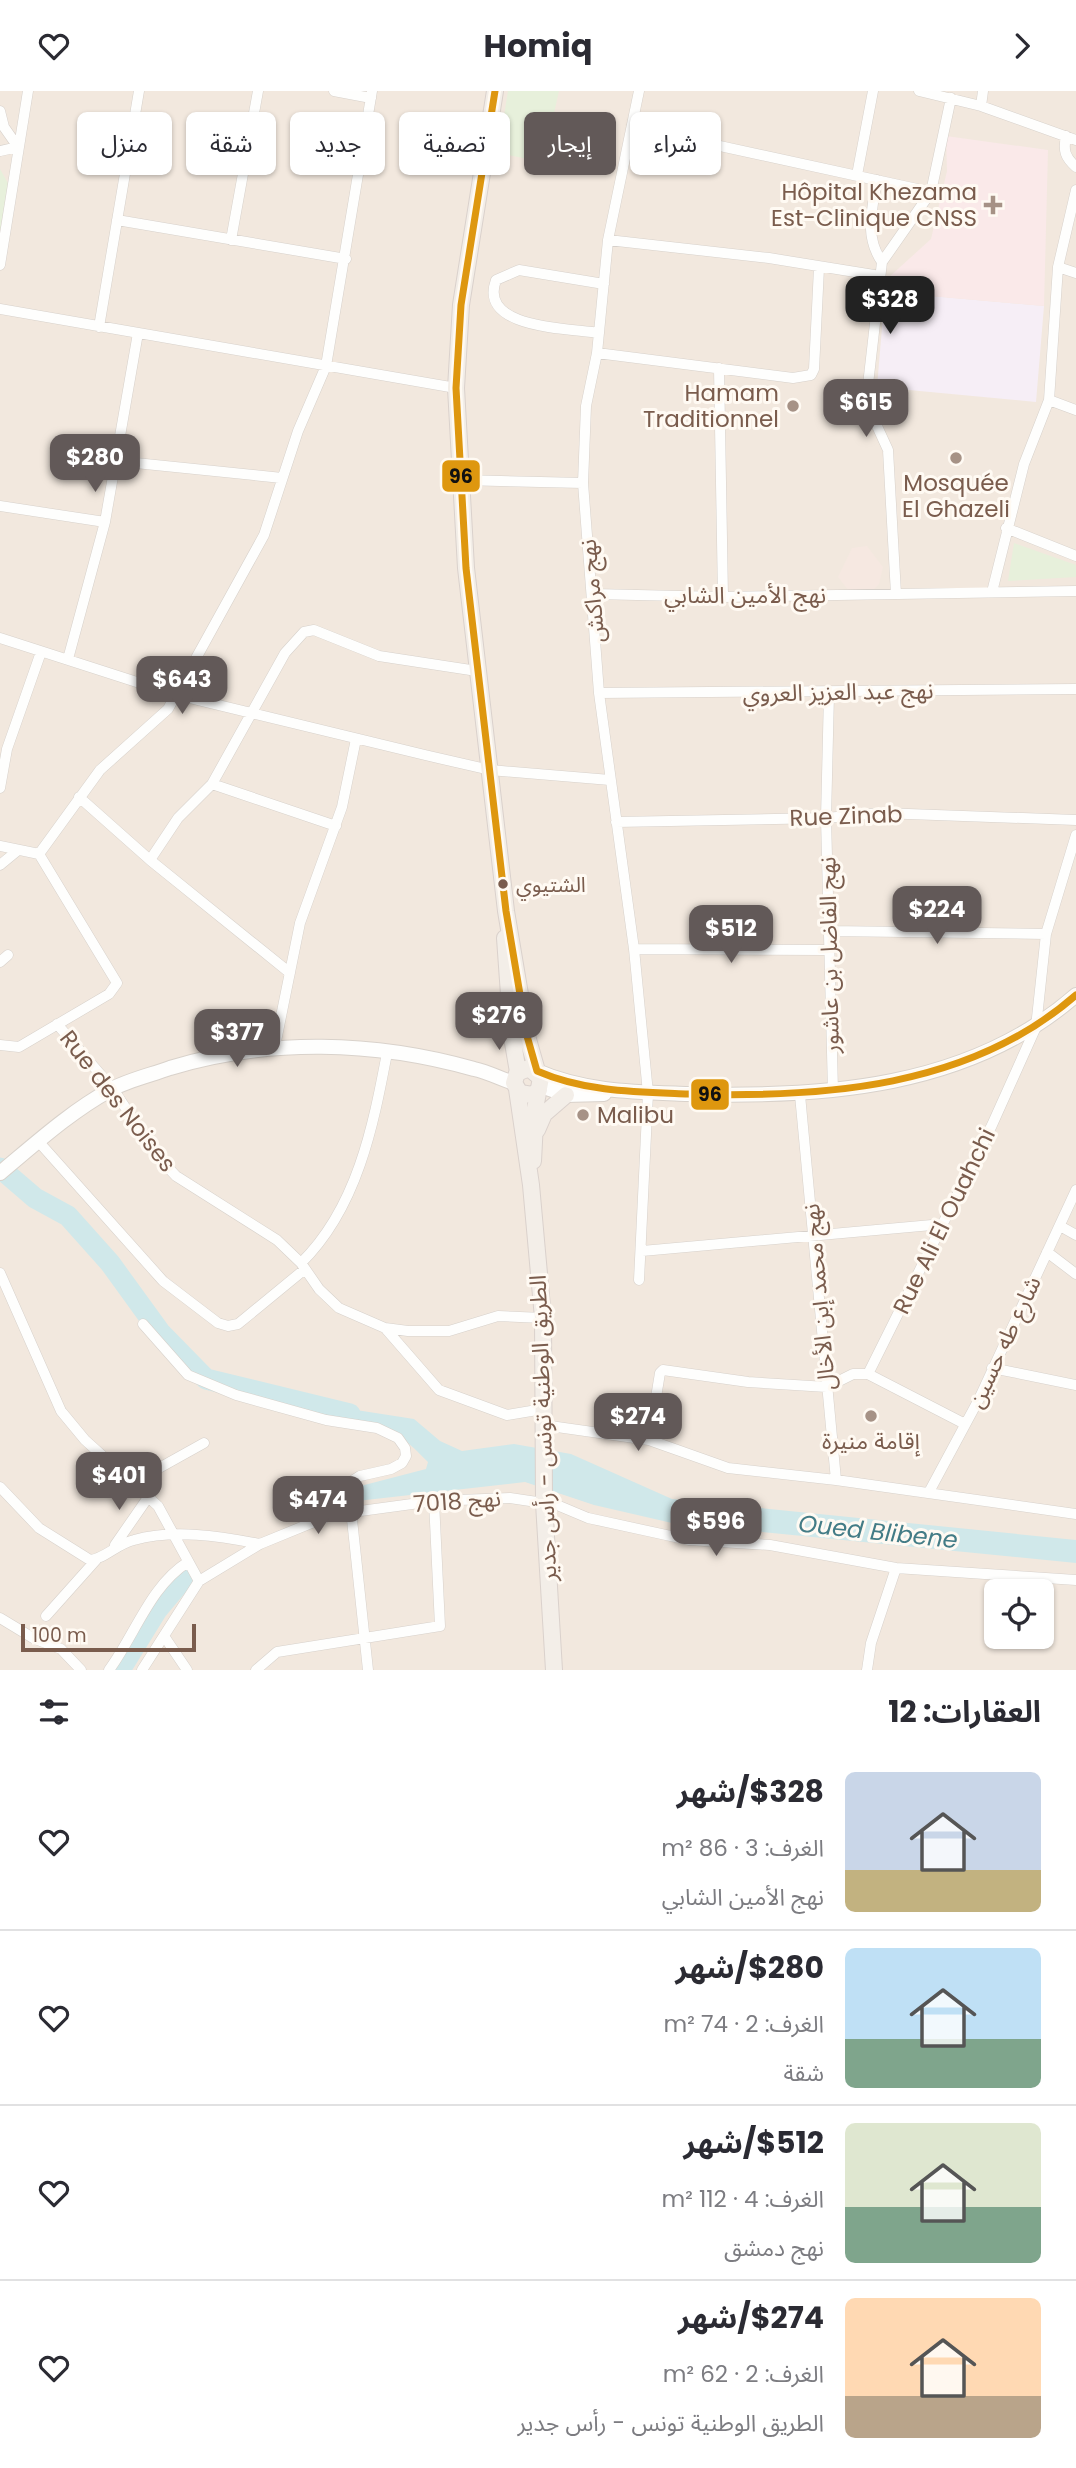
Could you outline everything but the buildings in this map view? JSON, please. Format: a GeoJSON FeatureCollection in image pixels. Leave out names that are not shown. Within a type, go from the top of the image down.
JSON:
{"type":"FeatureCollection","features":[{"type":"Feature","properties":{"kind":"main road","name":"الطريق الوطنية تونس - رأس جدير"},"geometry":{"type":"LineString","coordinates":[[495,91],[461,305],[456,389],[466,568],[477,671],[506,911],[527,1036],[539,1082],[531,1185]]}},
{"type":"Feature","properties":{"kind":"main road","name":"الطريق الوطنية تونس - رأس جدير"},"geometry":{"type":"LineString","coordinates":[[506,911],[504,957],[531,1185],[543,1318],[544,1497],[554,1670]]}},
{"type":"Feature","properties":{"kind":"main road"},"geometry":{"type":"LineString","coordinates":[[0,1173],[38,1142],[113,1089],[192,1062],[275,1046],[387,1053],[475,1069],[517,1079],[528,1095],[539,1082],[559,1080],[615,1092],[800,1095],[926,1073],[995,1050],[1036,1027],[1076,995]]}},
{"type":"Feature","properties":{"kind":"main road"},"geometry":{"type":"LineString","coordinates":[[517,1079],[525,1068],[539,1082],[566,1095],[593,1096],[615,1092]]}},
{"type":"Feature","properties":{"kind":"main road"},"geometry":{"type":"LineString","coordinates":[[535,1143],[544,1114],[566,1095]]}},
{"type":"Feature","properties":{"kind":"street"},"geometry":{"type":"LineString","coordinates":[[0,265],[28,91]]}},
{"type":"Feature","properties":{"kind":"street"},"geometry":{"type":"LineString","coordinates":[[99,327],[139,91]]}},
{"type":"Feature","properties":{"kind":"street"},"geometry":{"type":"LineString","coordinates":[[231,240],[258,91]]}},
{"type":"Feature","properties":{"kind":"street"},"geometry":{"type":"LineString","coordinates":[[39,854],[100,770],[159,719],[177,695],[264,535],[298,431],[326,366],[372,94],[334,91]]}},
{"type":"Feature","properties":{"kind":"street","name":"نهج مراكش"},"geometry":{"type":"LineString","coordinates":[[636,112],[639,91]]}},
{"type":"Feature","properties":{"kind":"street"},"geometry":{"type":"LineString","coordinates":[[857,175],[873,91]]}},
{"type":"Feature","properties":{"kind":"street"},"geometry":{"type":"LineString","coordinates":[[919,91],[981,106],[1071,138],[1066,157],[1076,167]]}},
{"type":"Feature","properties":{"kind":"street"},"geometry":{"type":"LineString","coordinates":[[981,106],[984,91]]}},
{"type":"Feature","properties":{"kind":"street"},"geometry":{"type":"LineString","coordinates":[[897,594],[888,450],[866,402],[882,262],[931,191],[951,98]]}},
{"type":"Feature","properties":{"kind":"street"},"geometry":{"type":"LineString","coordinates":[[0,111],[5,127],[18,147]]}},
{"type":"Feature","properties":{"kind":"street","name":"نهج مراكش"},"geometry":{"type":"LineString","coordinates":[[630,141],[608,240],[597,353],[586,406],[583,483],[594,594],[599,693],[634,949],[648,1093],[639,1280]]}},
{"type":"Feature","properties":{"kind":"street"},"geometry":{"type":"LineString","coordinates":[[0,151],[18,147]]}},
{"type":"Feature","properties":{"kind":"street"},"geometry":{"type":"LineString","coordinates":[[721,148],[931,191]]}},
{"type":"Feature","properties":{"kind":"street"},"geometry":{"type":"LineString","coordinates":[[877,180],[869,234],[874,251],[882,262]]}},
{"type":"Feature","properties":{"kind":"street"},"geometry":{"type":"LineString","coordinates":[[992,592],[1024,464],[1049,400],[1058,267],[1076,190]]}},
{"type":"Feature","properties":{"kind":"street"},"geometry":{"type":"LineString","coordinates":[[117,220],[346,259]]}},
{"type":"Feature","properties":{"kind":"street"},"geometry":{"type":"LineString","coordinates":[[608,240],[794,261],[819,268],[880,276]]}},
{"type":"Feature","properties":{"kind":"street"},"geometry":{"type":"LineString","coordinates":[[1058,267],[1076,273]]}},
{"type":"Feature","properties":{"kind":"street"},"geometry":{"type":"LineString","coordinates":[[597,353],[793,378],[811,375],[814,369],[819,268]]}},
{"type":"Feature","properties":{"kind":"street"},"geometry":{"type":"LineString","coordinates":[[599,333],[524,321],[502,314],[492,291],[496,280],[519,270],[604,284]]}},
{"type":"Feature","properties":{"kind":"street"},"geometry":{"type":"LineString","coordinates":[[0,309],[456,389]]}},
{"type":"Feature","properties":{"kind":"street"},"geometry":{"type":"LineString","coordinates":[[68,659],[105,522],[138,333]]}},
{"type":"Feature","properties":{"kind":"street"},"geometry":{"type":"LineString","coordinates":[[719,368],[723,597]]}},
{"type":"Feature","properties":{"kind":"street"},"geometry":{"type":"LineString","coordinates":[[1049,400],[1076,410]]}},
{"type":"Feature","properties":{"kind":"street"},"geometry":{"type":"LineString","coordinates":[[116,461],[282,478]]}},
{"type":"Feature","properties":{"kind":"street"},"geometry":{"type":"LineString","coordinates":[[461,480],[583,483]]}},
{"type":"Feature","properties":{"kind":"street"},"geometry":{"type":"LineString","coordinates":[[0,506],[105,522]]}},
{"type":"Feature","properties":{"kind":"street"},"geometry":{"type":"LineString","coordinates":[[1006,528],[1076,556]]}},
{"type":"Feature","properties":{"kind":"street","name":"نهج الأمين الشابي"},"geometry":{"type":"LineString","coordinates":[[594,594],[723,597],[1076,590]]}},
{"type":"Feature","properties":{"kind":"street"},"geometry":{"type":"LineString","coordinates":[[150,860],[177,818],[212,784],[280,660],[309,630],[379,656],[477,671]]}},
{"type":"Feature","properties":{"kind":"street"},"geometry":{"type":"LineString","coordinates":[[0,638],[177,695],[251,715],[491,770],[610,780]]}},
{"type":"Feature","properties":{"kind":"street"},"geometry":{"type":"LineString","coordinates":[[0,788],[8,749],[41,652]]}},
{"type":"Feature","properties":{"kind":"street","name":"نهج عبد العزيز العروي"},"geometry":{"type":"LineString","coordinates":[[599,693],[828,694],[1076,689]]}},
{"type":"Feature","properties":{"kind":"street","name":"نهج الفاضل بن عاشور"},"geometry":{"type":"LineString","coordinates":[[828,694],[826,818],[833,1091]]}},
{"type":"Feature","properties":{"kind":"street"},"geometry":{"type":"LineString","coordinates":[[275,1046],[300,923],[336,826],[356,739]]}},
{"type":"Feature","properties":{"kind":"street"},"geometry":{"type":"LineString","coordinates":[[212,784],[336,826]]}},
{"type":"Feature","properties":{"kind":"street"},"geometry":{"type":"LineString","coordinates":[[79,797],[150,860],[290,973]]}},
{"type":"Feature","properties":{"kind":"street","name":"Rue Zinab"},"geometry":{"type":"LineString","coordinates":[[616,822],[826,818],[881,813],[1076,820]]}},
{"type":"Feature","properties":{"kind":"street","name":"Rue Ali El Ouahchi"},"geometry":{"type":"LineString","coordinates":[[868,1374],[943,1224],[1036,1027],[1046,934],[1076,835]]}},
{"type":"Feature","properties":{"kind":"street"},"geometry":{"type":"LineString","coordinates":[[0,846],[39,854]]}},
{"type":"Feature","properties":{"kind":"street"},"geometry":{"type":"LineString","coordinates":[[0,865],[17,851]]}},
{"type":"Feature","properties":{"kind":"street"},"geometry":{"type":"LineString","coordinates":[[0,1045],[19,1047],[109,994],[117,983],[39,854]]}},
{"type":"Feature","properties":{"kind":"street"},"geometry":{"type":"LineString","coordinates":[[829,931],[1046,934]]}},
{"type":"Feature","properties":{"kind":"street"},"geometry":{"type":"LineString","coordinates":[[634,949],[828,950]]}},
{"type":"Feature","properties":{"kind":"street","name":"Rue des Noises"},"geometry":{"type":"LineString","coordinates":[[57,1024],[113,1089],[159,1158],[176,1176],[262,1230],[303,1266],[318,1289],[339,1308],[385,1328],[449,1331],[498,1316],[543,1318]]}},
{"type":"Feature","properties":{"kind":"street"},"geometry":{"type":"LineString","coordinates":[[38,1142],[163,1281],[223,1325],[242,1321],[303,1266],[331,1230],[357,1174],[376,1110],[387,1053]]}},
{"type":"Feature","properties":{"kind":"street","name":"نهج محمد إبن الأخال"},"geometry":{"type":"LineString","coordinates":[[800,1095],[836,1480]]}},
{"type":"Feature","properties":{"kind":"street","name":"شارع طه حسين"},"geometry":{"type":"LineString","coordinates":[[929,1492],[965,1424],[1076,1190]]}},
{"type":"Feature","properties":{"kind":"street"},"geometry":{"type":"LineString","coordinates":[[642,1251],[814,1233],[943,1224]]}},
{"type":"Feature","properties":{"kind":"street"},"geometry":{"type":"LineString","coordinates":[[1060,1226],[1076,1235]]}},
{"type":"Feature","properties":{"kind":"street"},"geometry":{"type":"LineString","coordinates":[[1047,1252],[1076,1274]]}},
{"type":"Feature","properties":{"kind":"street"},"geometry":{"type":"LineString","coordinates":[[0,1273],[61,1411],[85,1440],[149,1496],[174,1534],[199,1581]]}},
{"type":"Feature","properties":{"kind":"street"},"geometry":{"type":"LineString","coordinates":[[142,1324],[188,1375],[236,1395],[326,1420],[377,1428],[398,1439],[405,1448],[406,1456],[402,1463],[391,1469],[360,1476],[329,1502],[321,1518]]}},
{"type":"Feature","properties":{"kind":"street"},"geometry":{"type":"LineString","coordinates":[[385,1328],[426,1379],[439,1390],[543,1425],[649,1440],[728,1468],[929,1492],[1076,1514]]}},
{"type":"Feature","properties":{"kind":"street"},"geometry":{"type":"LineString","coordinates":[[992,1368],[1076,1385]]}},
{"type":"Feature","properties":{"kind":"street"},"geometry":{"type":"LineString","coordinates":[[649,1440],[660,1373],[663,1370],[748,1382],[827,1387],[853,1374],[868,1374],[965,1424]]}},
{"type":"Feature","properties":{"kind":"street"},"geometry":{"type":"LineString","coordinates":[[134,1482],[204,1443]]}},
{"type":"Feature","properties":{"kind":"street"},"geometry":{"type":"LineString","coordinates":[[0,1487],[39,1528],[83,1558],[96,1560]]}},
{"type":"Feature","properties":{"kind":"street"},"geometry":{"type":"LineString","coordinates":[[46,1616],[96,1560],[115,1545],[149,1496]]}},
{"type":"Feature","properties":{"kind":"street","name":"نهج 7018"},"geometry":{"type":"LineString","coordinates":[[142,1670],[199,1581],[260,1544],[321,1518],[351,1510],[434,1501],[544,1497],[588,1518],[656,1535],[770,1545],[896,1568],[1076,1580]]}},
{"type":"Feature","properties":{"kind":"street"},"geometry":{"type":"LineString","coordinates":[[256,1670],[277,1652],[366,1635],[440,1626],[434,1501]]}},
{"type":"Feature","properties":{"kind":"street"},"geometry":{"type":"LineString","coordinates":[[351,1510],[368,1670]]}},
{"type":"Feature","properties":{"kind":"street"},"geometry":{"type":"LineString","coordinates":[[115,1545],[147,1536],[174,1534],[260,1544]]}},
{"type":"Feature","properties":{"kind":"street"},"geometry":{"type":"LineString","coordinates":[[108,1670],[126,1648],[153,1598],[178,1569],[188,1562]]}},
{"type":"Feature","properties":{"kind":"street"},"geometry":{"type":"LineString","coordinates":[[867,1670],[871,1643],[896,1568]]}},
{"type":"Feature","properties":{"kind":"street"},"geometry":{"type":"LineString","coordinates":[[0,1618],[33,1639],[61,1649],[81,1670]]}},
{"type":"Feature","properties":{"kind":"street"},"geometry":{"type":"LineString","coordinates":[[164,1636],[187,1670]]}},
{"type":"Feature","properties":{"kind":"shaded area"},"geometry":{"type":"Polygon","coordinates":[[[0,91],[1076,91],[1076,1670],[0,1670],[0,91]]]}},
{"type":"Feature","properties":{"kind":"shaded area","name":"Hôpital Khezama Est-Clinique CNSS"},"geometry":{"type":"Polygon","coordinates":[[[946,136],[1048,150],[1044,306],[885,292],[888,278],[931,239],[947,171],[946,136]]]}},
{"type":"Feature","properties":{"kind":"shaded area"},"geometry":{"type":"Polygon","coordinates":[[[885,292],[1044,306],[1036,402],[877,387],[885,292]]]}},
{"type":"Feature","properties":{"kind":"shaded area"},"geometry":{"type":"Polygon","coordinates":[[[867,546],[883,567],[879,584],[872,591],[848,590],[838,577],[852,548],[867,546]]]}},
{"type":"Feature","properties":{"kind":"green space"},"geometry":{"type":"Polygon","coordinates":[[[508,91],[559,91],[554,112],[524,112],[524,158],[510,155],[510,112],[505,112],[508,91]]]}},
{"type":"Feature","properties":{"kind":"green space"},"geometry":{"type":"Polygon","coordinates":[[[0,169],[9,185],[0,235],[0,169]]]}},
{"type":"Feature","properties":{"kind":"green space"},"geometry":{"type":"Polygon","coordinates":[[[1014,543],[1076,565],[1076,577],[1008,581],[1014,543]]]}},
{"type":"Feature","properties":{"kind":"water"},"geometry":{"type":"Polygon","coordinates":[[[324,1405],[414,1419],[440,1441],[462,1451],[514,1444],[571,1454],[672,1499],[1076,1540],[1076,1563],[672,1523],[594,1505],[525,1482],[357,1501],[349,1489],[426,1469],[428,1462],[402,1438],[380,1426],[322,1416],[324,1405]]]}},
{"type":"Feature","properties":{"kind":"waterway"},"geometry":{"type":"LineString","coordinates":[[0,1168],[35,1198],[68,1216],[110,1263],[160,1332],[206,1379],[350,1414]]}},
{"type":"Feature","properties":{"kind":"waterway","name":"Oued Blibene"},"geometry":{"type":"LineString","coordinates":[[120,1670],[157,1610],[184,1578]]}},
{"type":"Feature","properties":{"kind":"transit line","name":"96"},"geometry":{"type":"LineString","coordinates":[[495,91],[461,305],[456,388],[466,568],[506,911],[527,1036],[537,1071],[592,1087],[649,1093],[739,1095],[842,1089],[893,1081],[942,1068],[990,1050],[1034,1026],[1076,995]]}},
{"type":"Feature","properties":{"kind":"place","name":"Hôpital Khezama Est-Clinique CNSS"},"geometry":{"type":"Point","coordinates":[993,205]}},
{"type":"Feature","properties":{"kind":"place","name":"Hamam Traditionnel"},"geometry":{"type":"Point","coordinates":[793,406]}},
{"type":"Feature","properties":{"kind":"place","name":"Mosquée El Ghazeli"},"geometry":{"type":"Point","coordinates":[956,458]}},
{"type":"Feature","properties":{"kind":"place","name":"الشتيوي"},"geometry":{"type":"Point","coordinates":[503,884]}},
{"type":"Feature","properties":{"kind":"place","name":"Malibu"},"geometry":{"type":"Point","coordinates":[583,1115]}},
{"type":"Feature","properties":{"kind":"place","name":"إقامة منيرة"},"geometry":{"type":"Point","coordinates":[871,1416]}}]}
